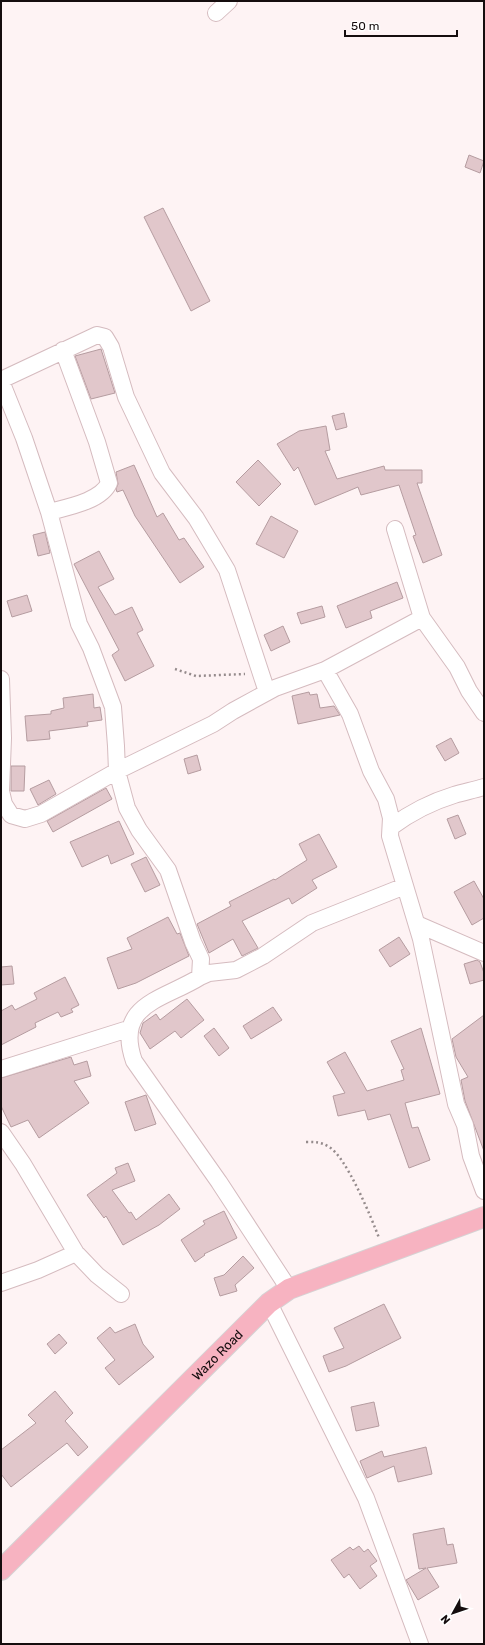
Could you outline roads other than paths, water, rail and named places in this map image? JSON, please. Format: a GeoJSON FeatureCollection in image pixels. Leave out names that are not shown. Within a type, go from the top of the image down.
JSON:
{"type":"FeatureCollection","features":[{"type":"Feature","properties":{"kind":"main road","name":"Wazo Road"},"geometry":{"type":"LineString","coordinates":[[1,1570],[269,1303],[289,1289],[484,1217]]}},
{"type":"Feature","properties":{"kind":"street"},"geometry":{"type":"LineString","coordinates":[[216,14],[229,1]]}},
{"type":"Feature","properties":{"kind":"street"},"geometry":{"type":"LineString","coordinates":[[200,977],[201,959],[193,942],[168,870],[139,830],[127,808],[117,771],[113,707],[91,648],[79,624],[49,512],[24,438],[1,381],[97,335],[105,337],[111,347],[126,397],[162,473],[196,518],[227,570],[267,692]]}},
{"type":"Feature","properties":{"kind":"street"},"geometry":{"type":"LineString","coordinates":[[49,512],[96,497],[106,490],[109,483],[97,442],[63,350]]}},
{"type":"Feature","properties":{"kind":"street"},"geometry":{"type":"LineString","coordinates":[[395,529],[422,618],[457,667],[469,691],[484,713]]}},
{"type":"Feature","properties":{"kind":"street"},"geometry":{"type":"LineString","coordinates":[[1,679],[3,738],[1,791],[4,804],[11,815],[25,819],[41,814],[117,771],[213,724],[232,711],[267,692],[325,670],[422,618]]}},
{"type":"Feature","properties":{"kind":"street"},"geometry":{"type":"LineString","coordinates":[[325,670],[350,714],[371,771],[386,799],[391,818],[390,836],[421,939],[456,1104],[465,1125],[471,1156],[484,1191]]}},
{"type":"Feature","properties":{"kind":"street"},"geometry":{"type":"LineString","coordinates":[[391,827],[415,810],[453,795],[484,787]]}},
{"type":"Feature","properties":{"kind":"street"},"geometry":{"type":"LineString","coordinates":[[289,1289],[218,1182],[134,1061],[129,1049],[129,1035],[132,1022],[140,1010],[150,1002],[185,986],[200,977],[209,973],[236,970],[263,956],[312,923],[405,886]]}},
{"type":"Feature","properties":{"kind":"street"},"geometry":{"type":"LineString","coordinates":[[417,924],[484,953]]}},
{"type":"Feature","properties":{"kind":"street"},"geometry":{"type":"LineString","coordinates":[[1,1069],[125,1030],[129,1035]]}},
{"type":"Feature","properties":{"kind":"street"},"geometry":{"type":"LineString","coordinates":[[1,1132],[23,1164],[76,1253],[97,1274],[121,1294]]}},
{"type":"Feature","properties":{"kind":"street"},"geometry":{"type":"LineString","coordinates":[[1,1283],[38,1270],[76,1253]]}},
{"type":"Feature","properties":{"kind":"street"},"geometry":{"type":"LineString","coordinates":[[269,1303],[366,1498],[420,1644]]}}]}
